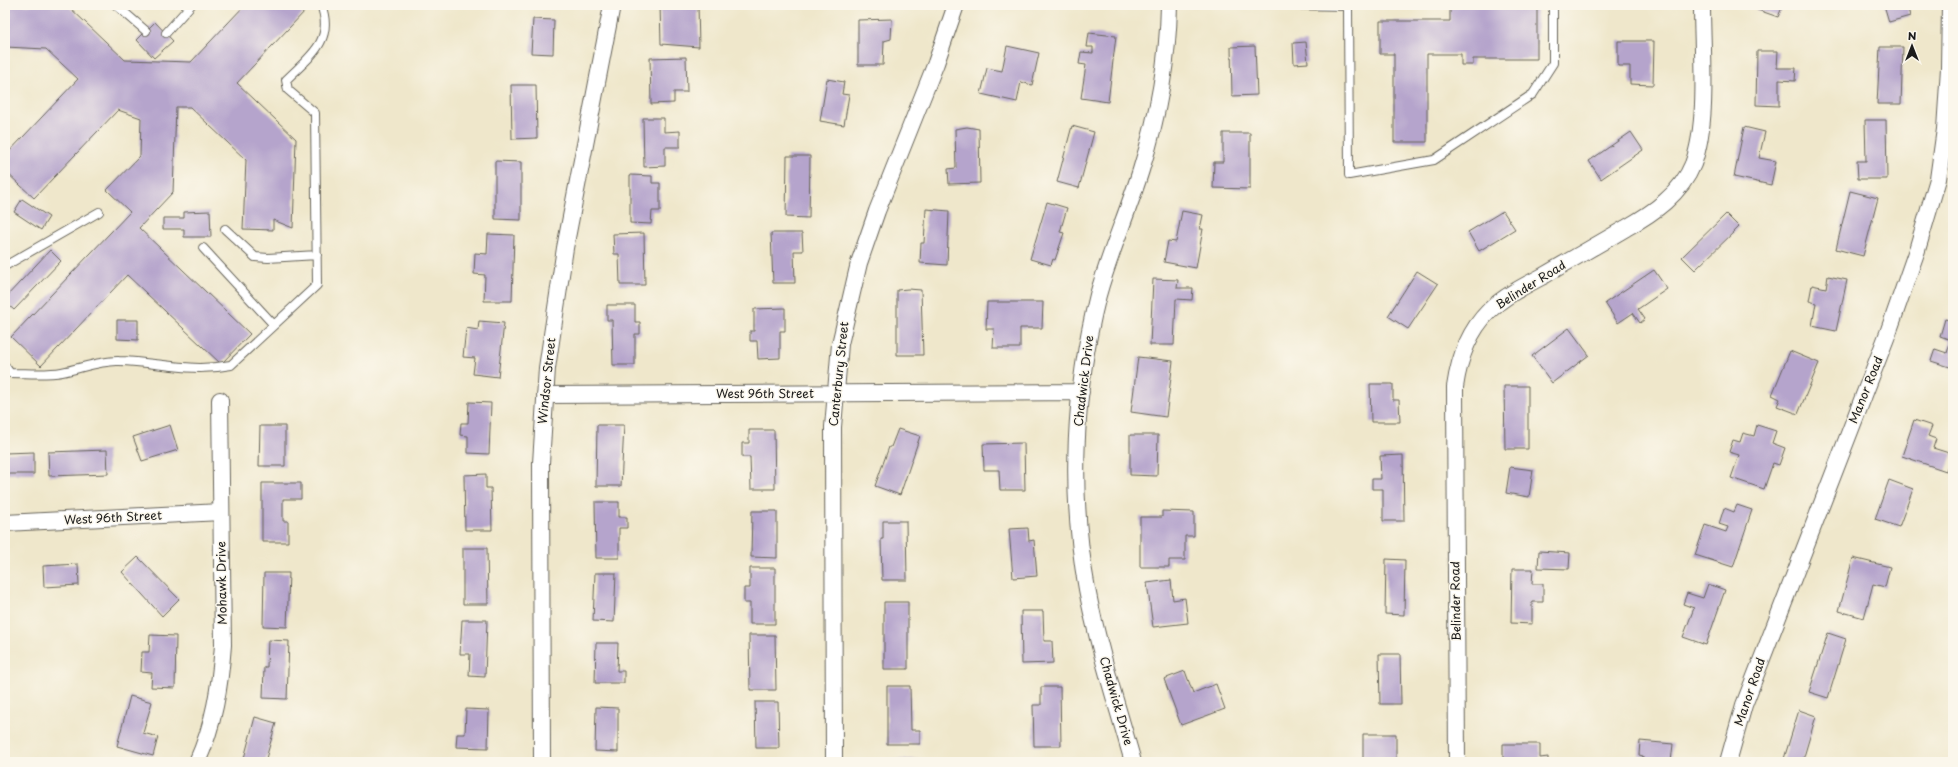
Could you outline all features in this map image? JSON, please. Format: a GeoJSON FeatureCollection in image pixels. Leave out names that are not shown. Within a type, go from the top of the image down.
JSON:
{"type":"FeatureCollection","features":[{"type":"Feature","properties":{"kind":"street","name":"Windsor Street"},"geometry":{"type":"LineString","coordinates":[[542,762],[541,463],[547,368],[565,248],[612,5]]}},
{"type":"Feature","properties":{"kind":"street","name":"Canterbury Street"},"geometry":{"type":"LineString","coordinates":[[834,762],[833,427],[840,344],[859,263],[877,211],[936,63],[956,5]]}},
{"type":"Feature","properties":{"kind":"street","name":"Chadwick Drive"},"geometry":{"type":"LineString","coordinates":[[1133,762],[1087,589],[1080,540],[1076,480],[1081,392],[1085,357],[1098,295],[1112,248],[1140,172],[1153,131],[1164,70],[1169,5]]}},
{"type":"Feature","properties":{"kind":"street","name":"Belinder Road"},"geometry":{"type":"LineString","coordinates":[[1457,762],[1455,387],[1458,366],[1466,344],[1489,311],[1513,293],[1644,219],[1671,197],[1681,184],[1692,165],[1702,124],[1702,5]]}},
{"type":"Feature","properties":{"kind":"street","name":"Manor Road"},"geometry":{"type":"LineString","coordinates":[[1728,762],[1744,705],[1888,333],[1917,250],[1938,179],[1945,129],[1949,68],[1950,5]]}},
{"type":"Feature","properties":{"kind":"street","name":"West 96th Street"},"geometry":{"type":"LineString","coordinates":[[545,395],[1081,392]]}},
{"type":"Feature","properties":{"kind":"street","name":"Mohawk Drive"},"geometry":{"type":"LineString","coordinates":[[197,762],[205,745],[215,711],[221,672],[223,645],[220,400]]}},
{"type":"Feature","properties":{"kind":"street","name":"West 96th Street"},"geometry":{"type":"LineString","coordinates":[[5,523],[221,512]]}},
{"type":"Feature","properties":{"kind":"lane"},"geometry":{"type":"LineString","coordinates":[[116,5],[146,31]]}},
{"type":"Feature","properties":{"kind":"lane"},"geometry":{"type":"LineString","coordinates":[[166,33],[191,5]]}},
{"type":"Feature","properties":{"kind":"lane"},"geometry":{"type":"LineString","coordinates":[[5,366],[10,373],[60,372],[118,361],[193,369],[212,369],[231,365],[317,285],[315,113],[288,90],[286,80],[314,52],[324,39],[326,16],[322,5]]}},
{"type":"Feature","properties":{"kind":"lane"},"geometry":{"type":"LineString","coordinates":[[1292,5],[1348,6],[1349,175],[1434,160],[1534,94],[1553,63],[1553,5]]}},
{"type":"Feature","properties":{"kind":"lane"},"geometry":{"type":"LineString","coordinates":[[5,266],[99,212]]}},
{"type":"Feature","properties":{"kind":"lane"},"geometry":{"type":"LineString","coordinates":[[225,229],[255,257],[268,258],[317,255]]}},
{"type":"Feature","properties":{"kind":"lane"},"geometry":{"type":"LineString","coordinates":[[203,248],[274,325]]}},
{"type":"Feature","properties":{"kind":"building"},"geometry":{"type":"Polygon","coordinates":[[[5,5],[67,5],[125,60],[191,62],[245,5],[300,5],[306,10],[237,83],[296,139],[293,228],[273,220],[273,230],[243,229],[246,160],[190,107],[176,107],[173,192],[139,228],[250,334],[221,364],[127,275],[41,366],[11,337],[130,212],[107,190],[140,156],[141,118],[118,110],[34,198],[5,171],[5,156],[78,79],[46,49],[5,47],[5,5]]]}},
{"type":"Feature","properties":{"kind":"building"},"geometry":{"type":"Polygon","coordinates":[[[660,5],[698,5],[699,47],[661,44],[660,5]]]}},
{"type":"Feature","properties":{"kind":"building"},"geometry":{"type":"Polygon","coordinates":[[[1450,5],[1537,5],[1537,59],[1473,59],[1473,65],[1461,65],[1461,54],[1427,54],[1427,142],[1394,142],[1394,54],[1380,54],[1380,21],[1450,21],[1450,5]]]}},
{"type":"Feature","properties":{"kind":"building"},"geometry":{"type":"Polygon","coordinates":[[[1757,5],[1783,5],[1778,17],[1755,9],[1757,5]]]}},
{"type":"Feature","properties":{"kind":"building"},"geometry":{"type":"Polygon","coordinates":[[[1884,5],[1907,5],[1910,16],[1889,22],[1884,5]]]}},
{"type":"Feature","properties":{"kind":"building"},"geometry":{"type":"Polygon","coordinates":[[[533,19],[554,20],[553,54],[531,53],[533,19]]]}},
{"type":"Feature","properties":{"kind":"building"},"geometry":{"type":"Polygon","coordinates":[[[892,19],[891,39],[884,41],[883,65],[858,65],[858,20],[892,19]]]}},
{"type":"Feature","properties":{"kind":"building"},"geometry":{"type":"Polygon","coordinates":[[[155,22],[173,41],[154,58],[137,40],[155,22]]]}},
{"type":"Feature","properties":{"kind":"building"},"geometry":{"type":"Polygon","coordinates":[[[1089,33],[1116,36],[1108,102],[1081,98],[1086,65],[1079,64],[1081,52],[1093,53],[1093,47],[1087,47],[1089,33]]]}},
{"type":"Feature","properties":{"kind":"building"},"geometry":{"type":"Polygon","coordinates":[[[1618,41],[1654,41],[1653,85],[1630,84],[1630,66],[1618,66],[1618,41]]]}},
{"type":"Feature","properties":{"kind":"building"},"geometry":{"type":"Polygon","coordinates":[[[1306,42],[1308,63],[1294,64],[1293,43],[1306,42]]]}},
{"type":"Feature","properties":{"kind":"building"},"geometry":{"type":"Polygon","coordinates":[[[1007,46],[1039,53],[1032,85],[1021,82],[1017,102],[981,94],[987,68],[1002,71],[1007,46]]]}},
{"type":"Feature","properties":{"kind":"building"},"geometry":{"type":"Polygon","coordinates":[[[1255,46],[1257,95],[1232,96],[1231,47],[1255,46]]]}},
{"type":"Feature","properties":{"kind":"building"},"geometry":{"type":"Polygon","coordinates":[[[1880,47],[1903,47],[1901,104],[1877,104],[1880,47]]]}},
{"type":"Feature","properties":{"kind":"building"},"geometry":{"type":"Polygon","coordinates":[[[1757,51],[1778,51],[1777,68],[1796,68],[1795,81],[1779,80],[1779,106],[1756,105],[1757,51]]]}},
{"type":"Feature","properties":{"kind":"building"},"geometry":{"type":"Polygon","coordinates":[[[686,57],[687,92],[674,92],[674,103],[651,104],[650,58],[686,57]]]}},
{"type":"Feature","properties":{"kind":"building"},"geometry":{"type":"Polygon","coordinates":[[[827,79],[844,82],[842,94],[849,95],[844,125],[820,121],[827,79]]]}},
{"type":"Feature","properties":{"kind":"building"},"geometry":{"type":"Polygon","coordinates":[[[511,85],[536,85],[537,138],[512,139],[511,85]]]}},
{"type":"Feature","properties":{"kind":"building"},"geometry":{"type":"Polygon","coordinates":[[[643,118],[664,118],[664,132],[680,131],[680,147],[665,147],[665,166],[644,167],[643,118]]]}},
{"type":"Feature","properties":{"kind":"building"},"geometry":{"type":"Polygon","coordinates":[[[1865,120],[1886,120],[1887,179],[1858,179],[1857,161],[1866,161],[1865,120]]]}},
{"type":"Feature","properties":{"kind":"building"},"geometry":{"type":"Polygon","coordinates":[[[1072,126],[1094,132],[1079,188],[1057,182],[1072,126]]]}},
{"type":"Feature","properties":{"kind":"building"},"geometry":{"type":"Polygon","coordinates":[[[967,127],[979,129],[980,183],[949,184],[948,169],[956,168],[955,129],[967,127]]]}},
{"type":"Feature","properties":{"kind":"building"},"geometry":{"type":"Polygon","coordinates":[[[1744,127],[1765,132],[1759,158],[1776,161],[1771,185],[1734,177],[1744,127]]]}},
{"type":"Feature","properties":{"kind":"building"},"geometry":{"type":"Polygon","coordinates":[[[1631,132],[1643,150],[1601,179],[1589,161],[1631,132]]]}},
{"type":"Feature","properties":{"kind":"building"},"geometry":{"type":"Polygon","coordinates":[[[1223,133],[1250,133],[1250,189],[1213,188],[1214,162],[1223,162],[1223,133]]]}},
{"type":"Feature","properties":{"kind":"building"},"geometry":{"type":"Polygon","coordinates":[[[787,156],[810,156],[809,218],[786,217],[787,156]]]}},
{"type":"Feature","properties":{"kind":"building"},"geometry":{"type":"Polygon","coordinates":[[[495,161],[521,162],[521,220],[495,219],[495,161]]]}},
{"type":"Feature","properties":{"kind":"building"},"geometry":{"type":"Polygon","coordinates":[[[630,175],[652,176],[652,183],[660,183],[660,211],[652,211],[651,224],[630,223],[630,175]]]}},
{"type":"Feature","properties":{"kind":"building"},"geometry":{"type":"Polygon","coordinates":[[[1850,191],[1878,198],[1863,256],[1836,249],[1850,191]]]}},
{"type":"Feature","properties":{"kind":"building"},"geometry":{"type":"Polygon","coordinates":[[[22,199],[49,217],[41,230],[14,212],[22,199]]]}},
{"type":"Feature","properties":{"kind":"building"},"geometry":{"type":"Polygon","coordinates":[[[1047,202],[1067,208],[1060,232],[1064,233],[1055,260],[1053,259],[1051,265],[1030,259],[1047,202]]]}},
{"type":"Feature","properties":{"kind":"building"},"geometry":{"type":"Polygon","coordinates":[[[926,209],[949,211],[947,265],[920,263],[921,243],[924,243],[926,209]]]}},
{"type":"Feature","properties":{"kind":"building"},"geometry":{"type":"Polygon","coordinates":[[[210,211],[211,237],[184,237],[184,229],[163,229],[163,218],[184,218],[184,212],[210,211]]]}},
{"type":"Feature","properties":{"kind":"building"},"geometry":{"type":"Polygon","coordinates":[[[1182,211],[1203,215],[1200,229],[1203,229],[1196,268],[1164,262],[1168,241],[1176,242],[1182,211]]]}},
{"type":"Feature","properties":{"kind":"building"},"geometry":{"type":"Polygon","coordinates":[[[1503,211],[1515,229],[1479,251],[1468,232],[1503,211]]]}},
{"type":"Feature","properties":{"kind":"building"},"geometry":{"type":"Polygon","coordinates":[[[1726,214],[1739,227],[1695,270],[1682,257],[1726,214]]]}},
{"type":"Feature","properties":{"kind":"building"},"geometry":{"type":"Polygon","coordinates":[[[644,233],[645,285],[620,285],[619,254],[614,254],[613,234],[644,233]]]}},
{"type":"Feature","properties":{"kind":"building"},"geometry":{"type":"Polygon","coordinates":[[[771,233],[802,233],[803,251],[794,251],[795,283],[773,283],[771,233]]]}},
{"type":"Feature","properties":{"kind":"building"},"geometry":{"type":"Polygon","coordinates":[[[488,234],[514,235],[512,301],[484,301],[485,275],[474,274],[475,253],[487,254],[488,234]]]}},
{"type":"Feature","properties":{"kind":"building"},"geometry":{"type":"Polygon","coordinates":[[[50,250],[61,261],[14,310],[5,302],[5,298],[50,250]]]}},
{"type":"Feature","properties":{"kind":"building"},"geometry":{"type":"Polygon","coordinates":[[[1654,270],[1667,289],[1638,309],[1645,319],[1640,323],[1633,313],[1618,323],[1605,303],[1654,270]]]}},
{"type":"Feature","properties":{"kind":"building"},"geometry":{"type":"Polygon","coordinates":[[[1417,271],[1438,284],[1408,329],[1388,316],[1417,271]]]}},
{"type":"Feature","properties":{"kind":"building"},"geometry":{"type":"Polygon","coordinates":[[[1828,276],[1847,280],[1836,331],[1812,326],[1816,303],[1809,301],[1812,285],[1826,288],[1828,276]]]}},
{"type":"Feature","properties":{"kind":"building"},"geometry":{"type":"Polygon","coordinates":[[[1153,279],[1178,280],[1177,288],[1193,288],[1192,300],[1176,299],[1174,345],[1150,345],[1153,279]]]}},
{"type":"Feature","properties":{"kind":"building"},"geometry":{"type":"Polygon","coordinates":[[[897,290],[921,290],[923,355],[897,355],[897,290]]]}},
{"type":"Feature","properties":{"kind":"building"},"geometry":{"type":"Polygon","coordinates":[[[987,302],[1043,302],[1042,328],[1020,328],[1020,348],[993,348],[994,329],[986,329],[987,302]]]}},
{"type":"Feature","properties":{"kind":"building"},"geometry":{"type":"Polygon","coordinates":[[[607,305],[635,305],[635,322],[640,322],[640,334],[635,334],[635,365],[613,365],[612,320],[607,320],[607,305]]]}},
{"type":"Feature","properties":{"kind":"building"},"geometry":{"type":"Polygon","coordinates":[[[785,308],[785,331],[780,331],[780,358],[758,359],[757,341],[750,341],[750,331],[754,331],[754,309],[785,308]]]}},
{"type":"Feature","properties":{"kind":"building"},"geometry":{"type":"Polygon","coordinates":[[[1945,319],[1953,321],[1953,368],[1931,361],[1935,349],[1947,353],[1951,340],[1940,336],[1945,319]]]}},
{"type":"Feature","properties":{"kind":"building"},"geometry":{"type":"Polygon","coordinates":[[[117,320],[138,320],[138,340],[117,339],[117,320]]]}},
{"type":"Feature","properties":{"kind":"building"},"geometry":{"type":"Polygon","coordinates":[[[479,321],[504,323],[498,377],[473,374],[475,358],[463,357],[466,328],[478,330],[479,321]]]}},
{"type":"Feature","properties":{"kind":"building"},"geometry":{"type":"Polygon","coordinates":[[[1569,328],[1589,355],[1552,383],[1532,356],[1569,328]]]}},
{"type":"Feature","properties":{"kind":"building"},"geometry":{"type":"Polygon","coordinates":[[[1790,351],[1819,363],[1798,414],[1777,406],[1780,399],[1772,395],[1790,351]]]}},
{"type":"Feature","properties":{"kind":"building"},"geometry":{"type":"Polygon","coordinates":[[[1138,357],[1173,361],[1166,417],[1131,412],[1138,357]]]}},
{"type":"Feature","properties":{"kind":"building"},"geometry":{"type":"Polygon","coordinates":[[[1370,384],[1393,384],[1393,400],[1399,400],[1400,422],[1371,422],[1370,384]]]}},
{"type":"Feature","properties":{"kind":"building"},"geometry":{"type":"Polygon","coordinates":[[[1504,386],[1528,386],[1528,449],[1505,449],[1504,386]]]}},
{"type":"Feature","properties":{"kind":"building"},"geometry":{"type":"Polygon","coordinates":[[[469,402],[491,403],[489,454],[468,453],[468,436],[460,435],[461,423],[468,423],[469,402]]]}},
{"type":"Feature","properties":{"kind":"building"},"geometry":{"type":"Polygon","coordinates":[[[1914,420],[1932,426],[1928,436],[1936,439],[1933,448],[1952,454],[1946,471],[1902,456],[1914,420]]]}},
{"type":"Feature","properties":{"kind":"building"},"geometry":{"type":"Polygon","coordinates":[[[170,425],[178,450],[142,461],[133,437],[170,425]]]}},
{"type":"Feature","properties":{"kind":"building"},"geometry":{"type":"Polygon","coordinates":[[[597,425],[624,425],[621,486],[596,486],[597,425]]]}},
{"type":"Feature","properties":{"kind":"building"},"geometry":{"type":"Polygon","coordinates":[[[1757,425],[1776,431],[1772,443],[1785,448],[1779,465],[1773,463],[1764,489],[1731,478],[1739,455],[1729,452],[1733,440],[1740,442],[1743,433],[1754,436],[1757,425]]]}},
{"type":"Feature","properties":{"kind":"building"},"geometry":{"type":"Polygon","coordinates":[[[260,426],[285,426],[285,466],[259,466],[260,426]]]}},
{"type":"Feature","properties":{"kind":"building"},"geometry":{"type":"Polygon","coordinates":[[[898,429],[920,436],[900,495],[875,486],[889,447],[891,447],[898,429]]]}},
{"type":"Feature","properties":{"kind":"building"},"geometry":{"type":"Polygon","coordinates":[[[749,430],[774,430],[775,489],[751,489],[750,457],[742,457],[742,443],[749,443],[749,430]]]}},
{"type":"Feature","properties":{"kind":"building"},"geometry":{"type":"Polygon","coordinates":[[[1130,435],[1158,435],[1157,476],[1130,475],[1130,435]]]}},
{"type":"Feature","properties":{"kind":"building"},"geometry":{"type":"Polygon","coordinates":[[[1024,443],[1025,490],[1000,490],[999,470],[984,470],[983,444],[1024,443]]]}},
{"type":"Feature","properties":{"kind":"building"},"geometry":{"type":"Polygon","coordinates":[[[107,450],[108,474],[49,476],[48,452],[107,450]]]}},
{"type":"Feature","properties":{"kind":"building"},"geometry":{"type":"Polygon","coordinates":[[[34,452],[34,474],[5,474],[5,453],[34,452]]]}},
{"type":"Feature","properties":{"kind":"building"},"geometry":{"type":"Polygon","coordinates":[[[1403,455],[1404,521],[1383,521],[1383,489],[1372,489],[1372,479],[1381,479],[1380,456],[1403,455]]]}},
{"type":"Feature","properties":{"kind":"building"},"geometry":{"type":"Polygon","coordinates":[[[1510,467],[1533,470],[1529,497],[1506,493],[1510,467]]]}},
{"type":"Feature","properties":{"kind":"building"},"geometry":{"type":"Polygon","coordinates":[[[486,474],[486,488],[491,488],[492,530],[465,530],[464,475],[486,474]]]}},
{"type":"Feature","properties":{"kind":"building"},"geometry":{"type":"Polygon","coordinates":[[[1889,480],[1913,489],[1899,527],[1875,519],[1889,480]]]}},
{"type":"Feature","properties":{"kind":"building"},"geometry":{"type":"Polygon","coordinates":[[[262,483],[301,483],[301,499],[283,499],[283,521],[288,521],[288,542],[262,542],[262,483]]]}},
{"type":"Feature","properties":{"kind":"building"},"geometry":{"type":"Polygon","coordinates":[[[595,502],[619,502],[619,517],[627,517],[627,528],[619,528],[619,558],[596,558],[595,502]]]}},
{"type":"Feature","properties":{"kind":"building"},"geometry":{"type":"Polygon","coordinates":[[[1737,505],[1752,510],[1733,567],[1695,555],[1705,525],[1726,532],[1728,527],[1719,524],[1724,508],[1734,512],[1737,505]]]}},
{"type":"Feature","properties":{"kind":"building"},"geometry":{"type":"Polygon","coordinates":[[[752,511],[777,511],[777,558],[751,557],[752,511]]]}},
{"type":"Feature","properties":{"kind":"building"},"geometry":{"type":"Polygon","coordinates":[[[1162,511],[1194,512],[1194,536],[1185,536],[1185,560],[1169,560],[1169,567],[1140,567],[1140,517],[1162,517],[1162,511]]]}},
{"type":"Feature","properties":{"kind":"building"},"geometry":{"type":"Polygon","coordinates":[[[883,521],[906,521],[907,580],[882,580],[881,539],[883,539],[883,521]]]}},
{"type":"Feature","properties":{"kind":"building"},"geometry":{"type":"Polygon","coordinates":[[[1028,528],[1029,541],[1034,540],[1037,576],[1013,578],[1009,529],[1028,528]]]}},
{"type":"Feature","properties":{"kind":"building"},"geometry":{"type":"Polygon","coordinates":[[[463,548],[487,548],[488,604],[463,604],[463,548]]]}},
{"type":"Feature","properties":{"kind":"building"},"geometry":{"type":"Polygon","coordinates":[[[1539,551],[1570,553],[1569,569],[1538,568],[1539,551]]]}},
{"type":"Feature","properties":{"kind":"building"},"geometry":{"type":"Polygon","coordinates":[[[138,557],[179,599],[162,616],[122,572],[138,557]]]}},
{"type":"Feature","properties":{"kind":"building"},"geometry":{"type":"Polygon","coordinates":[[[1853,558],[1890,567],[1885,587],[1873,584],[1864,618],[1839,611],[1853,558]]]}},
{"type":"Feature","properties":{"kind":"building"},"geometry":{"type":"Polygon","coordinates":[[[1386,559],[1405,560],[1404,615],[1385,614],[1386,559]]]}},
{"type":"Feature","properties":{"kind":"building"},"geometry":{"type":"Polygon","coordinates":[[[78,564],[79,585],[44,587],[43,566],[78,564]]]}},
{"type":"Feature","properties":{"kind":"building"},"geometry":{"type":"Polygon","coordinates":[[[750,568],[775,568],[775,624],[750,624],[750,603],[744,603],[744,588],[750,588],[750,568]]]}},
{"type":"Feature","properties":{"kind":"building"},"geometry":{"type":"Polygon","coordinates":[[[1512,569],[1533,569],[1532,584],[1543,584],[1543,602],[1532,602],[1532,624],[1511,623],[1512,569]]]}},
{"type":"Feature","properties":{"kind":"building"},"geometry":{"type":"Polygon","coordinates":[[[264,573],[289,573],[287,627],[263,626],[264,573]]]}},
{"type":"Feature","properties":{"kind":"building"},"geometry":{"type":"Polygon","coordinates":[[[595,573],[616,573],[614,622],[593,621],[595,573]]]}},
{"type":"Feature","properties":{"kind":"building"},"geometry":{"type":"Polygon","coordinates":[[[1171,580],[1173,600],[1185,598],[1188,623],[1153,627],[1147,583],[1171,580]]]}},
{"type":"Feature","properties":{"kind":"building"},"geometry":{"type":"Polygon","coordinates":[[[1708,584],[1725,590],[1706,645],[1683,637],[1694,608],[1683,604],[1687,593],[1703,598],[1708,584]]]}},
{"type":"Feature","properties":{"kind":"building"},"geometry":{"type":"Polygon","coordinates":[[[884,602],[908,602],[908,669],[884,669],[884,602]]]}},
{"type":"Feature","properties":{"kind":"building"},"geometry":{"type":"Polygon","coordinates":[[[1021,611],[1043,611],[1044,641],[1052,641],[1053,663],[1022,664],[1021,611]]]}},
{"type":"Feature","properties":{"kind":"building"},"geometry":{"type":"Polygon","coordinates":[[[462,620],[487,620],[485,677],[469,676],[470,654],[460,654],[462,620]]]}},
{"type":"Feature","properties":{"kind":"building"},"geometry":{"type":"Polygon","coordinates":[[[1828,633],[1846,639],[1828,698],[1809,692],[1828,633]]]}},
{"type":"Feature","properties":{"kind":"building"},"geometry":{"type":"Polygon","coordinates":[[[150,635],[176,636],[175,688],[151,687],[152,673],[141,672],[142,652],[149,652],[150,635]]]}},
{"type":"Feature","properties":{"kind":"building"},"geometry":{"type":"Polygon","coordinates":[[[749,635],[775,635],[776,690],[750,690],[749,635]]]}},
{"type":"Feature","properties":{"kind":"building"},"geometry":{"type":"Polygon","coordinates":[[[268,640],[289,641],[287,699],[263,698],[264,667],[267,667],[268,640]]]}},
{"type":"Feature","properties":{"kind":"building"},"geometry":{"type":"Polygon","coordinates":[[[596,643],[618,643],[617,671],[624,671],[624,683],[595,683],[596,643]]]}},
{"type":"Feature","properties":{"kind":"building"},"geometry":{"type":"Polygon","coordinates":[[[1379,654],[1400,654],[1401,704],[1380,704],[1379,654]]]}},
{"type":"Feature","properties":{"kind":"building"},"geometry":{"type":"Polygon","coordinates":[[[1185,671],[1193,693],[1216,684],[1225,709],[1181,725],[1164,679],[1185,671]]]}},
{"type":"Feature","properties":{"kind":"building"},"geometry":{"type":"Polygon","coordinates":[[[887,686],[910,686],[911,730],[920,730],[920,744],[887,744],[887,686]]]}},
{"type":"Feature","properties":{"kind":"building"},"geometry":{"type":"Polygon","coordinates":[[[1041,687],[1060,687],[1061,746],[1034,746],[1033,705],[1041,705],[1041,687]]]}},
{"type":"Feature","properties":{"kind":"building"},"geometry":{"type":"Polygon","coordinates":[[[130,696],[152,702],[143,733],[158,737],[153,756],[117,746],[130,696]]]}},
{"type":"Feature","properties":{"kind":"building"},"geometry":{"type":"Polygon","coordinates":[[[755,702],[778,702],[779,748],[756,748],[755,702]]]}},
{"type":"Feature","properties":{"kind":"building"},"geometry":{"type":"Polygon","coordinates":[[[596,707],[618,708],[618,752],[595,751],[596,707]]]}},
{"type":"Feature","properties":{"kind":"building"},"geometry":{"type":"Polygon","coordinates":[[[466,709],[489,710],[488,748],[456,747],[457,734],[465,734],[466,709]]]}},
{"type":"Feature","properties":{"kind":"building"},"geometry":{"type":"Polygon","coordinates":[[[1799,710],[1816,716],[1803,760],[1808,762],[1783,762],[1799,710]]]}},
{"type":"Feature","properties":{"kind":"building"},"geometry":{"type":"Polygon","coordinates":[[[255,717],[276,723],[265,762],[243,762],[255,717]]]}},
{"type":"Feature","properties":{"kind":"building"},"geometry":{"type":"Polygon","coordinates":[[[1363,734],[1396,734],[1396,762],[1363,762],[1363,734]]]}},
{"type":"Feature","properties":{"kind":"building"},"geometry":{"type":"Polygon","coordinates":[[[1640,741],[1673,744],[1671,762],[1642,762],[1643,756],[1639,755],[1640,741]]]}},
{"type":"Feature","properties":{"kind":"building"},"geometry":{"type":"Polygon","coordinates":[[[1503,744],[1540,744],[1540,758],[1548,757],[1548,762],[1503,762],[1503,744]]]}},
{"type":"Feature","properties":{"kind":"building"},"geometry":{"type":"Polygon","coordinates":[[[1057,758],[1083,759],[1083,762],[1057,762],[1057,758]]]}},
{"type":"Feature","properties":{"kind":"building"},"geometry":{"type":"Polygon","coordinates":[[[919,759],[919,762],[886,762],[886,760],[919,759]]]}}]}
